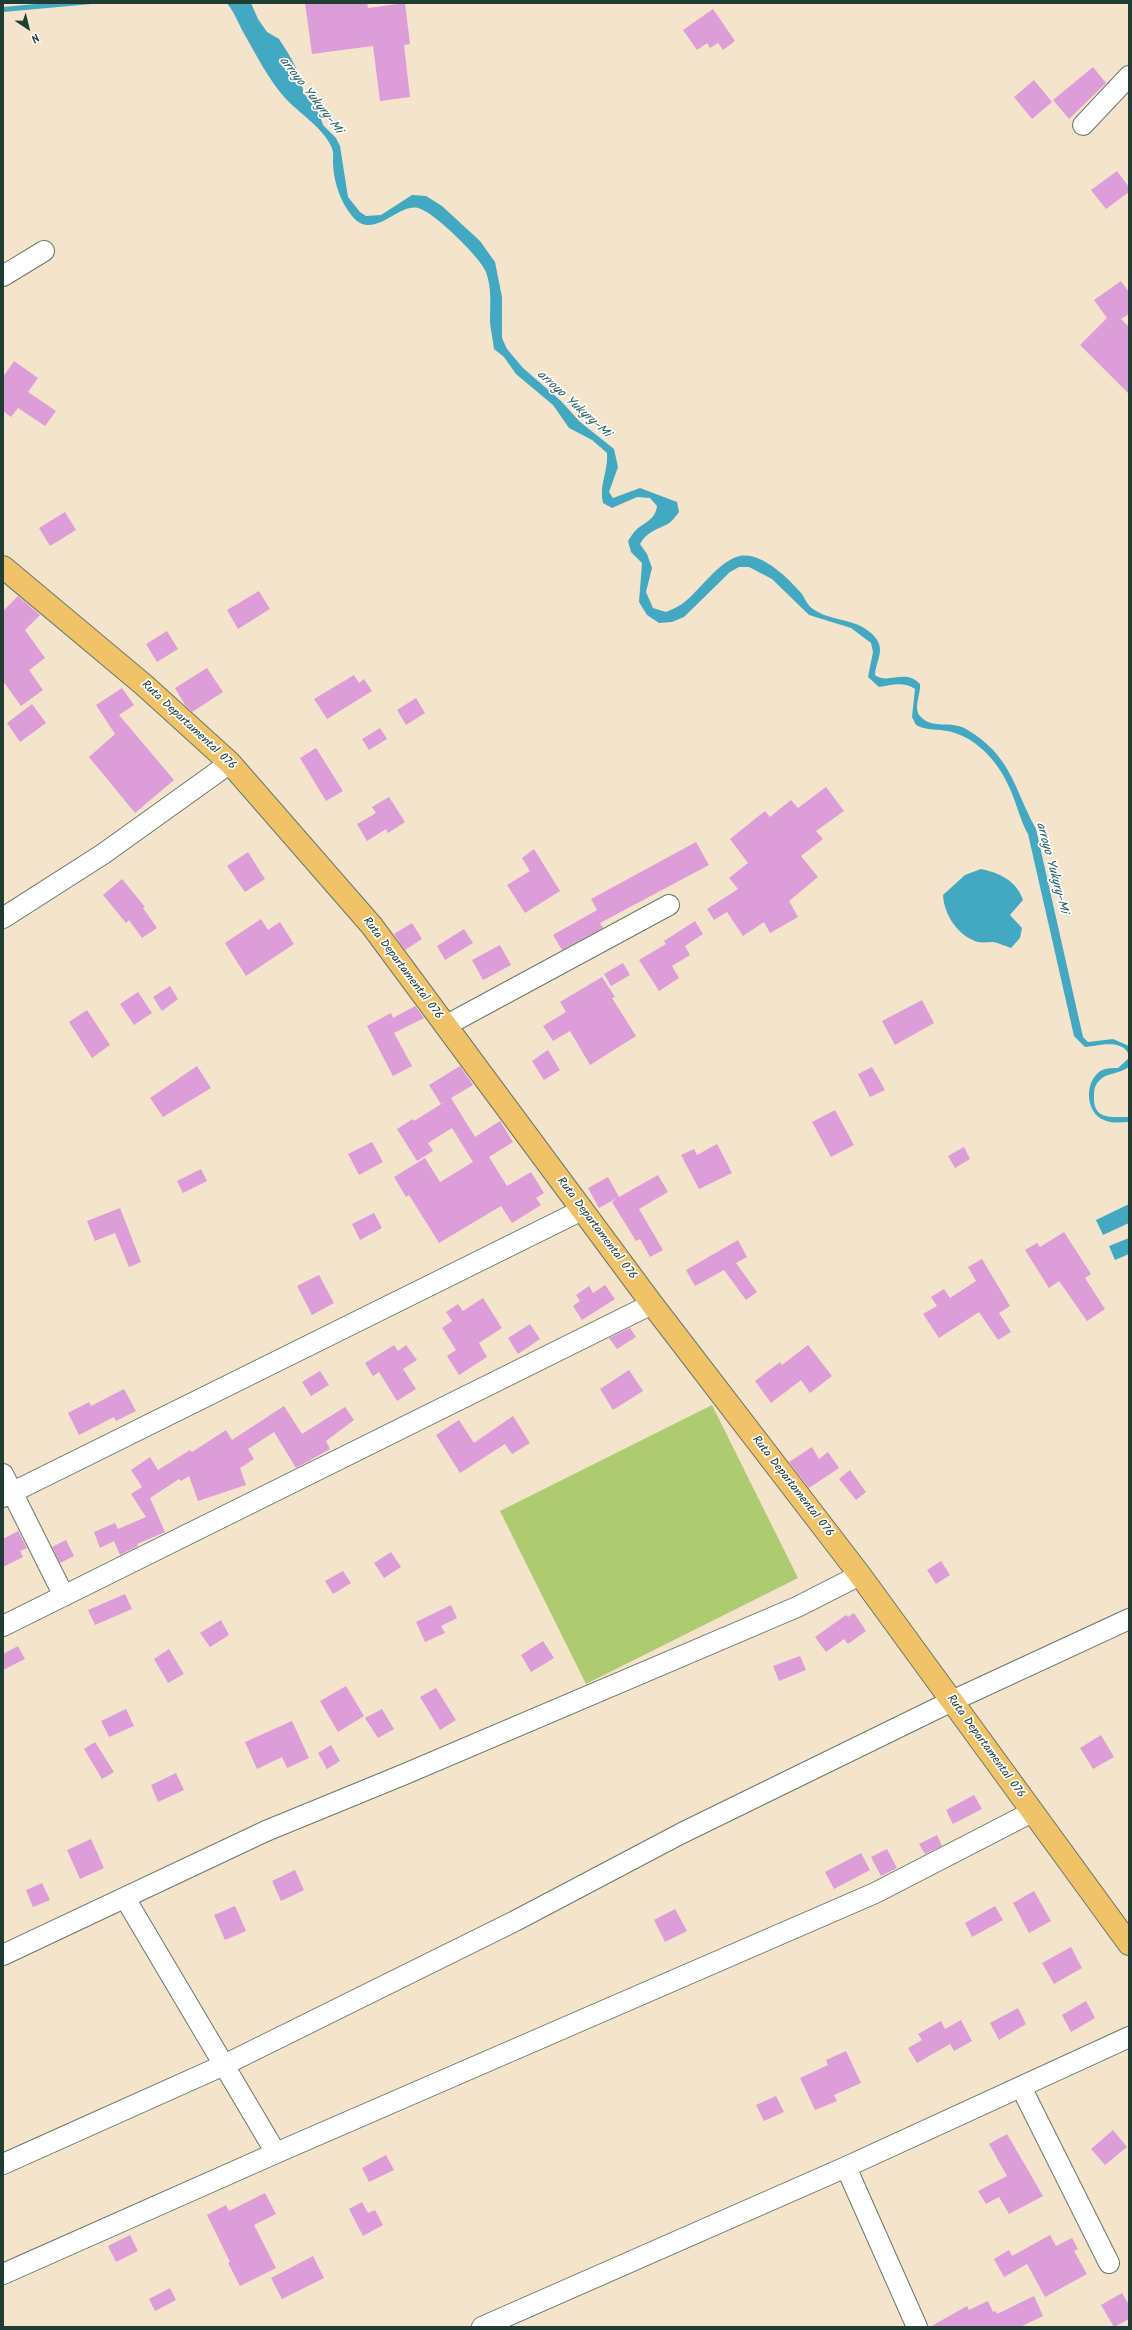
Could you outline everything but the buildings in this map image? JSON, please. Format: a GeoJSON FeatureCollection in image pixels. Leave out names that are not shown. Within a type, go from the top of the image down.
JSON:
{"type":"FeatureCollection","features":[{"type":"Feature","properties":{"kind":"main road","name":"Ruta Departamental 076"},"geometry":{"type":"LineString","coordinates":[[3,567],[144,685],[230,763],[372,926],[652,1304],[860,1575],[1129,1944]]}},
{"type":"Feature","properties":{"kind":"street"},"geometry":{"type":"LineString","coordinates":[[1083,125],[1129,76]]}},
{"type":"Feature","properties":{"kind":"street"},"geometry":{"type":"LineString","coordinates":[[3,276],[44,251]]}},
{"type":"Feature","properties":{"kind":"street"},"geometry":{"type":"LineString","coordinates":[[3,918],[102,854],[230,763]]}},
{"type":"Feature","properties":{"kind":"street"},"geometry":{"type":"LineString","coordinates":[[445,1026],[669,905]]}},
{"type":"Feature","properties":{"kind":"street"},"geometry":{"type":"LineString","coordinates":[[8,1495],[582,1210]]}},
{"type":"Feature","properties":{"kind":"street"},"geometry":{"type":"LineString","coordinates":[[3,1626],[652,1304]]}},
{"type":"Feature","properties":{"kind":"street"},"geometry":{"type":"LineString","coordinates":[[3,1474],[8,1495],[64,1596]]}},
{"type":"Feature","properties":{"kind":"street"},"geometry":{"type":"LineString","coordinates":[[3,1956],[266,1831],[405,1774],[790,1610],[860,1575]]}},
{"type":"Feature","properties":{"kind":"street"},"geometry":{"type":"LineString","coordinates":[[3,2164],[224,2065],[515,1921],[682,1833],[952,1701],[1129,1618]]}},
{"type":"Feature","properties":{"kind":"street"},"geometry":{"type":"LineString","coordinates":[[3,2274],[276,2153],[875,1893],[1032,1812]]}},
{"type":"Feature","properties":{"kind":"street"},"geometry":{"type":"LineString","coordinates":[[125,1898],[276,2153]]}},
{"type":"Feature","properties":{"kind":"street"},"geometry":{"type":"LineString","coordinates":[[482,2327],[846,2167],[1129,2037]]}},
{"type":"Feature","properties":{"kind":"street"},"geometry":{"type":"LineString","coordinates":[[1021,2087],[1109,2262]]}},
{"type":"Feature","properties":{"kind":"street"},"geometry":{"type":"LineString","coordinates":[[846,2167],[917,2327]]}},
{"type":"Feature","properties":{"kind":"green space"},"geometry":{"type":"Polygon","coordinates":[[[712,1405],[798,1578],[586,1684],[500,1511],[712,1405]]]}},
{"type":"Feature","properties":{"kind":"water"},"geometry":{"type":"Polygon","coordinates":[[[46,3],[103,3],[3,12],[3,7],[46,3]]]}},
{"type":"Feature","properties":{"kind":"water"},"geometry":{"type":"Polygon","coordinates":[[[227,3],[251,3],[258,19],[267,32],[279,39],[288,53],[299,73],[304,94],[317,107],[323,125],[336,138],[340,146],[348,197],[360,212],[366,216],[381,215],[412,195],[426,196],[442,206],[480,241],[495,262],[502,297],[502,338],[507,349],[523,368],[561,401],[579,421],[614,449],[618,467],[609,492],[613,498],[640,488],[677,502],[679,512],[673,519],[668,524],[648,534],[640,544],[647,554],[652,568],[646,592],[653,608],[666,612],[682,604],[689,599],[717,570],[732,559],[740,556],[757,558],[766,562],[790,581],[802,594],[811,608],[827,616],[850,622],[865,628],[871,633],[876,638],[880,649],[875,675],[880,678],[908,677],[914,679],[920,684],[917,709],[920,716],[930,723],[960,726],[981,739],[993,750],[1010,773],[1036,829],[1083,1037],[1088,1042],[1113,1039],[1129,1046],[1129,1055],[1121,1046],[1109,1044],[1085,1047],[1074,1036],[1028,834],[1006,780],[995,763],[981,748],[964,737],[955,733],[916,725],[912,717],[915,689],[902,684],[879,687],[868,677],[873,652],[871,643],[851,628],[809,615],[772,579],[749,567],[739,567],[730,572],[684,617],[672,622],[659,623],[647,615],[639,602],[642,563],[631,552],[628,541],[636,530],[652,518],[657,506],[650,498],[637,497],[612,508],[603,503],[602,490],[607,453],[592,440],[569,428],[553,405],[516,374],[504,357],[494,349],[490,323],[490,291],[486,272],[475,256],[456,236],[435,218],[418,208],[410,208],[402,211],[377,224],[368,225],[360,223],[352,216],[338,192],[333,164],[333,150],[327,139],[317,127],[285,98],[273,83],[227,3]]]}},
{"type":"Feature","properties":{"kind":"water"},"geometry":{"type":"Polygon","coordinates":[[[981,869],[995,873],[1007,879],[1017,888],[1023,900],[1010,915],[1022,928],[1020,938],[1011,948],[995,942],[978,942],[964,935],[953,924],[946,910],[943,895],[965,875],[981,869]]]}},
{"type":"Feature","properties":{"kind":"water"},"geometry":{"type":"Polygon","coordinates":[[[1129,1058],[1129,1067],[1104,1077],[1097,1083],[1094,1093],[1094,1104],[1096,1109],[1104,1116],[1129,1117],[1129,1122],[1113,1122],[1104,1120],[1098,1116],[1091,1105],[1089,1091],[1091,1084],[1094,1077],[1099,1072],[1106,1069],[1118,1068],[1129,1058]]]}},
{"type":"Feature","properties":{"kind":"water"},"geometry":{"type":"Polygon","coordinates":[[[1129,1204],[1129,1223],[1103,1235],[1096,1220],[1129,1204]]]}},
{"type":"Feature","properties":{"kind":"water"},"geometry":{"type":"Polygon","coordinates":[[[1129,1238],[1129,1254],[1115,1260],[1109,1246],[1129,1238]]]}},
{"type":"Feature","properties":{"kind":"water label","name":"arroyo Yukyry-Mi"},"geometry":{"type":"Point","coordinates":[310,96]}},
{"type":"Feature","properties":{"kind":"water label","name":"arroyo Yukyry-Mi"},"geometry":{"type":"Point","coordinates":[573,405]}},
{"type":"Feature","properties":{"kind":"water label","name":"arroyo Yukyry-Mi"},"geometry":{"type":"Point","coordinates":[1051,868]}}]}
